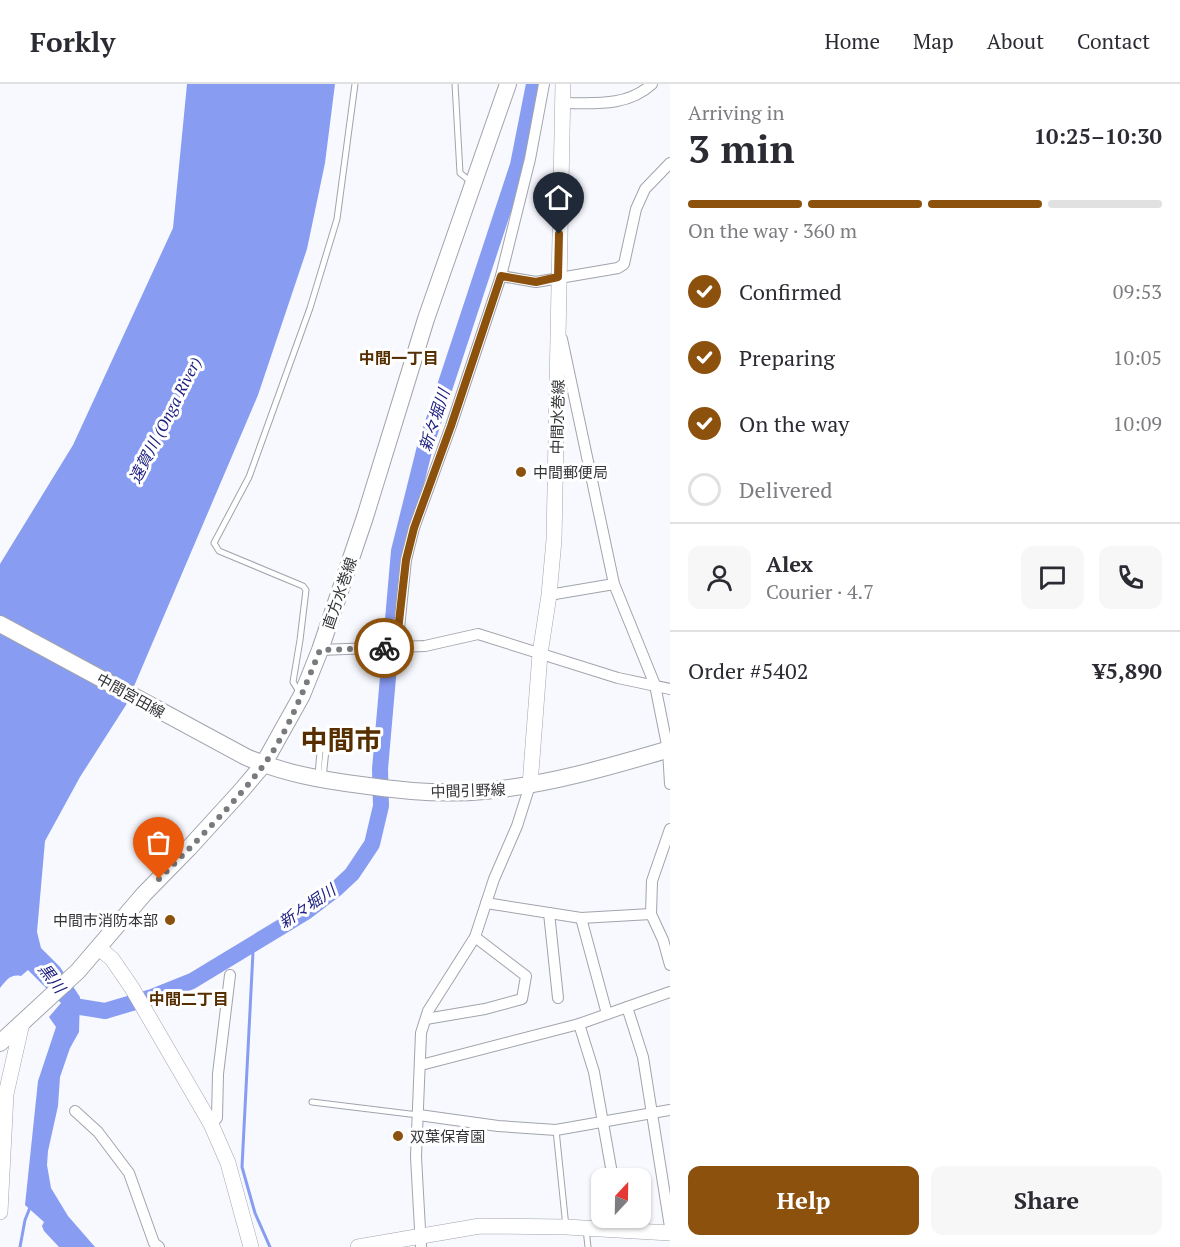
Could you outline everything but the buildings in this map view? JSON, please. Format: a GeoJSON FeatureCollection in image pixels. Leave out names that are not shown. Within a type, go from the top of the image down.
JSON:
{"type":"FeatureCollection","features":[{"type":"Feature","properties":{"kind":"main road","name":"直方水巻線"},"geometry":{"type":"LineString","coordinates":[[0,1043],[78,971],[144,894],[189,848],[263,765],[302,695],[320,650],[365,517],[441,275],[508,84]]}},
{"type":"Feature","properties":{"kind":"main road","name":"中間宮田線"},"geometry":{"type":"LineString","coordinates":[[0,624],[263,765]]}},
{"type":"Feature","properties":{"kind":"main road","name":"中間引野線"},"geometry":{"type":"LineString","coordinates":[[263,765],[320,780],[443,793],[530,785],[669,749]]}},
{"type":"Feature","properties":{"kind":"street"},"geometry":{"type":"LineString","coordinates":[[396,648],[406,560],[414,528],[501,276],[530,159],[544,84]]}},
{"type":"Feature","properties":{"kind":"street","name":"中間水巻線"},"geometry":{"type":"LineString","coordinates":[[530,785],[540,654],[554,540],[563,84]]}},
{"type":"Feature","properties":{"kind":"street"},"geometry":{"type":"LineString","coordinates":[[563,103],[622,101],[646,90],[652,84]]}},
{"type":"Feature","properties":{"kind":"street"},"geometry":{"type":"LineString","coordinates":[[501,276],[536,282],[618,268],[624,264],[636,209],[645,189],[670,163]]}},
{"type":"Feature","properties":{"kind":"street"},"geometry":{"type":"LineString","coordinates":[[559,325],[614,584],[655,685],[669,749],[670,784]]}},
{"type":"Feature","properties":{"kind":"street"},"geometry":{"type":"LineString","coordinates":[[549,595],[614,584]]}},
{"type":"Feature","properties":{"kind":"street"},"geometry":{"type":"LineString","coordinates":[[320,650],[425,646],[478,634],[618,678],[670,689]]}},
{"type":"Feature","properties":{"kind":"street"},"geometry":{"type":"LineString","coordinates":[[420,1242],[416,1157],[421,1033],[428,1011],[475,937],[494,879],[517,826],[530,785]]}},
{"type":"Feature","properties":{"kind":"street"},"geometry":{"type":"LineString","coordinates":[[670,829],[652,881],[651,914],[667,941],[670,964]]}},
{"type":"Feature","properties":{"kind":"street"},"geometry":{"type":"LineString","coordinates":[[486,903],[581,918],[651,914]]}},
{"type":"Feature","properties":{"kind":"street"},"geometry":{"type":"LineString","coordinates":[[549,913],[558,998]]}},
{"type":"Feature","properties":{"kind":"street"},"geometry":{"type":"LineString","coordinates":[[581,918],[607,1014]]}},
{"type":"Feature","properties":{"kind":"street"},"geometry":{"type":"LineString","coordinates":[[426,1019],[522,999],[526,976],[475,937]]}},
{"type":"Feature","properties":{"kind":"street"},"geometry":{"type":"LineString","coordinates":[[99,948],[112,959],[132,988],[211,1124],[228,1163],[251,1247]]}},
{"type":"Feature","properties":{"kind":"street"},"geometry":{"type":"LineString","coordinates":[[211,1124],[217,1118],[218,1074],[230,975]]}},
{"type":"Feature","properties":{"kind":"street"},"geometry":{"type":"LineString","coordinates":[[421,1065],[534,1038],[670,992]]}},
{"type":"Feature","properties":{"kind":"street"},"geometry":{"type":"LineString","coordinates":[[627,1007],[643,1057],[670,1227]]}},
{"type":"Feature","properties":{"kind":"street"},"geometry":{"type":"LineString","coordinates":[[0,1212],[6,1094],[22,1023]]}},
{"type":"Feature","properties":{"kind":"street"},"geometry":{"type":"LineString","coordinates":[[579,1024],[594,1072],[611,1168]]}},
{"type":"Feature","properties":{"kind":"street"},"geometry":{"type":"LineString","coordinates":[[419,1115],[498,1126],[556,1130],[670,1110]]}},
{"type":"Feature","properties":{"kind":"street"},"geometry":{"type":"LineString","coordinates":[[75,1111],[98,1132],[129,1173],[154,1243],[159,1247]]}},
{"type":"Feature","properties":{"kind":"street"},"geometry":{"type":"LineString","coordinates":[[358,1247],[420,1242],[480,1226],[591,1227]]}},
{"type":"Feature","properties":{"kind":"street"},"geometry":{"type":"LineString","coordinates":[[642,1228],[670,1233]]}},
{"type":"Feature","properties":{"kind":"lane"},"geometry":{"type":"LineString","coordinates":[[302,695],[293,682],[306,590],[303,586],[219,551],[214,543],[249,477],[314,297],[337,219],[355,84]]}},
{"type":"Feature","properties":{"kind":"lane"},"geometry":{"type":"LineString","coordinates":[[455,84],[460,173],[474,183]]}},
{"type":"Feature","properties":{"kind":"lane"},"geometry":{"type":"LineString","coordinates":[[315,747],[326,750],[320,780],[320,752],[315,751],[315,747]]}},
{"type":"Feature","properties":{"kind":"lane"},"geometry":{"type":"LineString","coordinates":[[312,1102],[419,1115]]}},
{"type":"Feature","properties":{"kind":"lane"},"geometry":{"type":"LineString","coordinates":[[556,1130],[566,1227]]}},
{"type":"Feature","properties":{"kind":"lane"},"geometry":{"type":"LineString","coordinates":[[586,1228],[588,1247]]}},
{"type":"Feature","properties":{"kind":"water"},"geometry":{"type":"Polygon","coordinates":[[[187,84],[335,84],[325,163],[307,249],[258,395],[126,705],[80,777],[45,841],[37,932],[41,948],[60,967],[80,997],[79,1032],[70,1048],[60,1077],[58,1106],[47,1165],[51,1188],[68,1216],[95,1247],[59,1247],[44,1231],[42,1226],[44,1222],[25,1205],[38,1081],[56,1027],[49,1017],[61,1003],[28,970],[21,976],[9,978],[0,988],[0,564],[73,445],[173,228],[187,84]]]}},
{"type":"Feature","properties":{"kind":"waterway","name":"新々堀川"},"geometry":{"type":"LineString","coordinates":[[74,1006],[105,1011],[152,997],[192,981],[306,912],[352,874],[372,844],[381,806],[380,769],[399,551],[425,447],[518,165],[534,84]]}},
{"type":"Feature","properties":{"kind":"waterway"},"geometry":{"type":"LineString","coordinates":[[252,945],[242,1167],[255,1213],[270,1247]]}},
{"type":"Feature","properties":{"kind":"waterway"},"geometry":{"type":"LineString","coordinates":[[20,1247],[25,1220],[31,1205]]}},
{"type":"Feature","properties":{"kind":"way so far"},"geometry":{"type":"LineString","coordinates":[[159,879],[263,765],[302,695],[320,650],[384,648]]}},
{"type":"Feature","properties":{"kind":"place","name":"中間郵便局"},"geometry":{"type":"Point","coordinates":[521,472]}},
{"type":"Feature","properties":{"kind":"place","name":"中間市消防本部"},"geometry":{"type":"Point","coordinates":[170,920]}},
{"type":"Feature","properties":{"kind":"place","name":"双葉保育園"},"geometry":{"type":"Point","coordinates":[398,1136]}},
{"type":"Feature","properties":{"kind":"district","name":"中間一丁目"},"geometry":{"type":"Point","coordinates":[399,358]}},
{"type":"Feature","properties":{"kind":"district","name":"中間市"},"geometry":{"type":"Point","coordinates":[341,740]}},
{"type":"Feature","properties":{"kind":"district","name":"中間二丁目"},"geometry":{"type":"Point","coordinates":[189,999]}},
{"type":"Feature","properties":{"kind":"route"},"geometry":{"type":"LineString","coordinates":[[384,648],[396,648],[406,560],[414,528],[501,276],[536,282],[558,277],[559,234]]}},
{"type":"Feature","properties":{"kind":"water label","name":"遠賀川 (Onga River)"},"geometry":{"type":"Point","coordinates":[165,420]}},
{"type":"Feature","properties":{"kind":"water label","name":"黒川"},"geometry":{"type":"Point","coordinates":[52,978]}}]}
